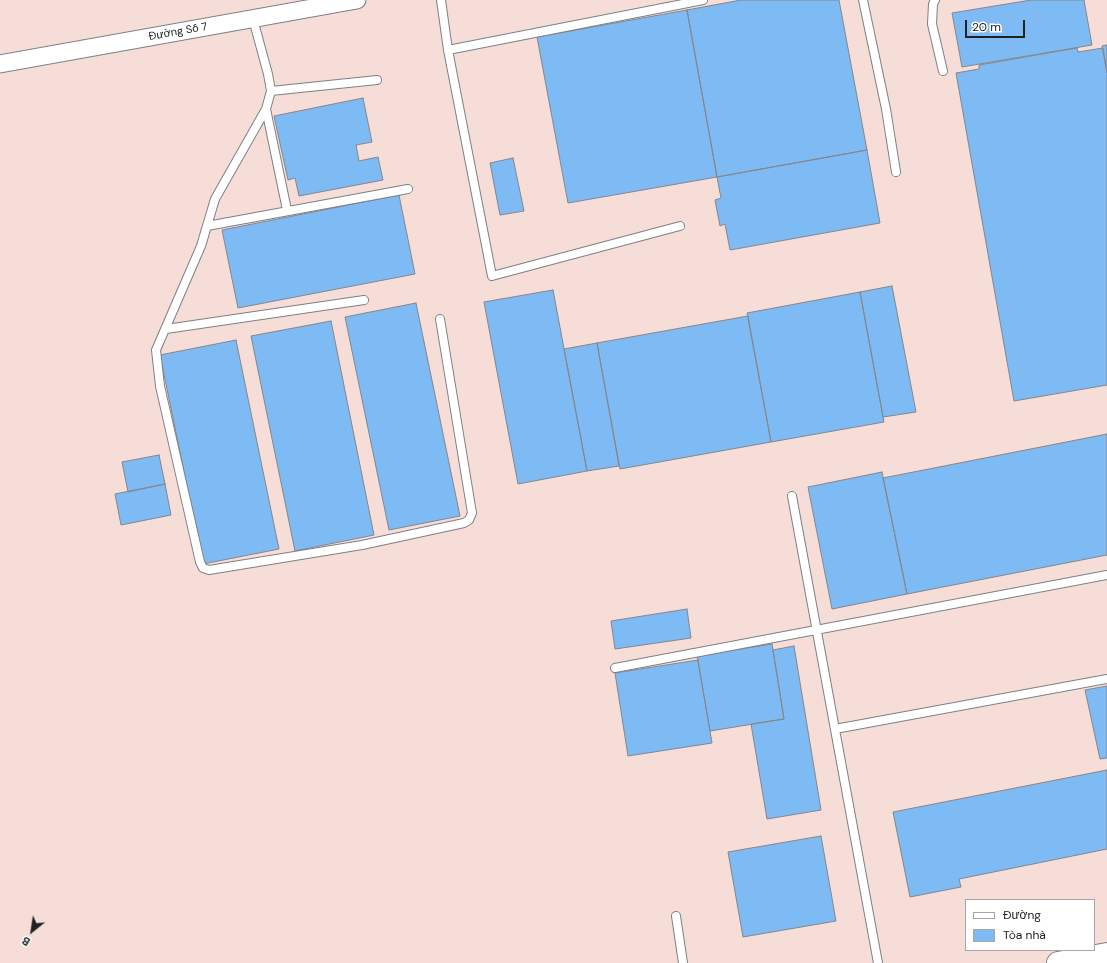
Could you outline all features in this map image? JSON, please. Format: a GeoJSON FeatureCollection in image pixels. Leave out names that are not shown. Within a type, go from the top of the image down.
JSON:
{"type":"FeatureCollection","features":[{"type":"Feature","properties":{"kind":"street","name":"Đường Số 7"},"geometry":{"type":"LineString","coordinates":[[0,64],[357,0]]}},
{"type":"Feature","properties":{"kind":"street"},"geometry":{"type":"LineString","coordinates":[[1058,963],[1107,954]]}},
{"type":"Feature","properties":{"kind":"lane"},"geometry":{"type":"LineString","coordinates":[[441,0],[448,50],[492,276],[680,226]]}},
{"type":"Feature","properties":{"kind":"lane"},"geometry":{"type":"LineString","coordinates":[[448,50],[703,0]]}},
{"type":"Feature","properties":{"kind":"lane"},"geometry":{"type":"LineString","coordinates":[[863,0],[886,108],[896,172]]}},
{"type":"Feature","properties":{"kind":"lane"},"geometry":{"type":"LineString","coordinates":[[935,0],[933,4],[932,24],[943,71]]}},
{"type":"Feature","properties":{"kind":"lane"},"geometry":{"type":"LineString","coordinates":[[253,19],[268,74],[271,92],[266,109],[215,199],[201,246],[156,350],[160,386],[200,562],[203,568],[209,570],[362,545],[464,523],[469,520],[472,513],[440,319]]}},
{"type":"Feature","properties":{"kind":"lane"},"geometry":{"type":"LineString","coordinates":[[271,92],[377,80]]}},
{"type":"Feature","properties":{"kind":"lane"},"geometry":{"type":"LineString","coordinates":[[266,109],[287,210]]}},
{"type":"Feature","properties":{"kind":"lane"},"geometry":{"type":"LineString","coordinates":[[207,226],[287,210],[408,189]]}},
{"type":"Feature","properties":{"kind":"lane"},"geometry":{"type":"LineString","coordinates":[[166,329],[364,300]]}},
{"type":"Feature","properties":{"kind":"lane"},"geometry":{"type":"LineString","coordinates":[[792,496],[878,963]]}},
{"type":"Feature","properties":{"kind":"lane"},"geometry":{"type":"LineString","coordinates":[[615,668],[1107,575]]}},
{"type":"Feature","properties":{"kind":"lane"},"geometry":{"type":"LineString","coordinates":[[835,729],[1107,679]]}},
{"type":"Feature","properties":{"kind":"lane"},"geometry":{"type":"LineString","coordinates":[[676,916],[683,963]]}},
{"type":"Feature","properties":{"kind":"shaded area"},"geometry":{"type":"Polygon","coordinates":[[[0,0],[1107,0],[1107,963],[0,963],[0,0]]]}},
{"type":"Feature","properties":{"kind":"building"},"geometry":{"type":"Polygon","coordinates":[[[741,0],[839,0],[867,150],[717,177],[687,10],[741,0]]]}},
{"type":"Feature","properties":{"kind":"building"},"geometry":{"type":"Polygon","coordinates":[[[1031,0],[1084,0],[1092,45],[962,67],[952,13],[1031,0]]]}},
{"type":"Feature","properties":{"kind":"building"},"geometry":{"type":"Polygon","coordinates":[[[687,10],[717,177],[568,203],[537,37],[687,10]]]}},
{"type":"Feature","properties":{"kind":"building"},"geometry":{"type":"Polygon","coordinates":[[[1107,45],[1107,73],[1102,46],[1107,45]]]}},
{"type":"Feature","properties":{"kind":"building"},"geometry":{"type":"Polygon","coordinates":[[[1077,48],[1078,52],[1103,48],[1107,73],[1107,385],[1014,401],[956,73],[979,69],[979,65],[1077,48]]]}},
{"type":"Feature","properties":{"kind":"building"},"geometry":{"type":"Polygon","coordinates":[[[363,98],[372,142],[356,145],[359,161],[378,157],[383,180],[299,196],[295,178],[288,180],[274,116],[363,98]]]}},
{"type":"Feature","properties":{"kind":"building"},"geometry":{"type":"Polygon","coordinates":[[[867,150],[880,223],[730,250],[725,224],[720,226],[715,200],[721,198],[717,177],[867,150]]]}},
{"type":"Feature","properties":{"kind":"building"},"geometry":{"type":"Polygon","coordinates":[[[513,158],[524,211],[500,215],[490,163],[513,158]]]}},
{"type":"Feature","properties":{"kind":"building"},"geometry":{"type":"Polygon","coordinates":[[[399,195],[415,274],[238,308],[222,230],[399,195]]]}},
{"type":"Feature","properties":{"kind":"building"},"geometry":{"type":"Polygon","coordinates":[[[892,286],[916,412],[883,417],[860,292],[892,286]]]}},
{"type":"Feature","properties":{"kind":"building"},"geometry":{"type":"Polygon","coordinates":[[[553,290],[587,471],[518,484],[484,302],[553,290]]]}},
{"type":"Feature","properties":{"kind":"building"},"geometry":{"type":"Polygon","coordinates":[[[860,292],[884,422],[771,442],[747,313],[860,292]]]}},
{"type":"Feature","properties":{"kind":"building"},"geometry":{"type":"Polygon","coordinates":[[[416,303],[460,516],[389,530],[345,317],[416,303]]]}},
{"type":"Feature","properties":{"kind":"building"},"geometry":{"type":"Polygon","coordinates":[[[748,316],[771,442],[620,469],[597,343],[748,316]]]}},
{"type":"Feature","properties":{"kind":"building"},"geometry":{"type":"Polygon","coordinates":[[[331,321],[374,535],[295,551],[251,336],[331,321]]]}},
{"type":"Feature","properties":{"kind":"building"},"geometry":{"type":"Polygon","coordinates":[[[236,340],[279,549],[203,564],[160,355],[236,340]]]}},
{"type":"Feature","properties":{"kind":"building"},"geometry":{"type":"Polygon","coordinates":[[[597,343],[619,466],[587,471],[564,349],[597,343]]]}},
{"type":"Feature","properties":{"kind":"building"},"geometry":{"type":"Polygon","coordinates":[[[1107,434],[1107,555],[907,594],[883,478],[1107,434]]]}},
{"type":"Feature","properties":{"kind":"building"},"geometry":{"type":"Polygon","coordinates":[[[159,455],[165,484],[128,492],[122,462],[159,455]]]}},
{"type":"Feature","properties":{"kind":"building"},"geometry":{"type":"Polygon","coordinates":[[[882,472],[907,594],[832,609],[808,487],[882,472]]]}},
{"type":"Feature","properties":{"kind":"building"},"geometry":{"type":"Polygon","coordinates":[[[165,484],[171,515],[121,525],[115,494],[165,484]]]}},
{"type":"Feature","properties":{"kind":"building"},"geometry":{"type":"Polygon","coordinates":[[[687,609],[691,638],[615,649],[611,621],[687,609]]]}},
{"type":"Feature","properties":{"kind":"building"},"geometry":{"type":"Polygon","coordinates":[[[772,644],[784,719],[710,731],[697,656],[772,644]]]}},
{"type":"Feature","properties":{"kind":"building"},"geometry":{"type":"Polygon","coordinates":[[[794,646],[821,810],[767,819],[751,724],[784,719],[773,650],[794,646]]]}},
{"type":"Feature","properties":{"kind":"building"},"geometry":{"type":"Polygon","coordinates":[[[698,660],[712,743],[628,756],[615,673],[698,660]]]}},
{"type":"Feature","properties":{"kind":"building"},"geometry":{"type":"Polygon","coordinates":[[[1107,686],[1107,758],[1100,759],[1085,690],[1107,686]]]}},
{"type":"Feature","properties":{"kind":"building"},"geometry":{"type":"Polygon","coordinates":[[[1107,770],[1107,849],[959,879],[961,887],[910,897],[893,812],[1107,770]]]}},
{"type":"Feature","properties":{"kind":"building"},"geometry":{"type":"Polygon","coordinates":[[[821,836],[836,921],[743,937],[728,852],[821,836]]]}}]}
